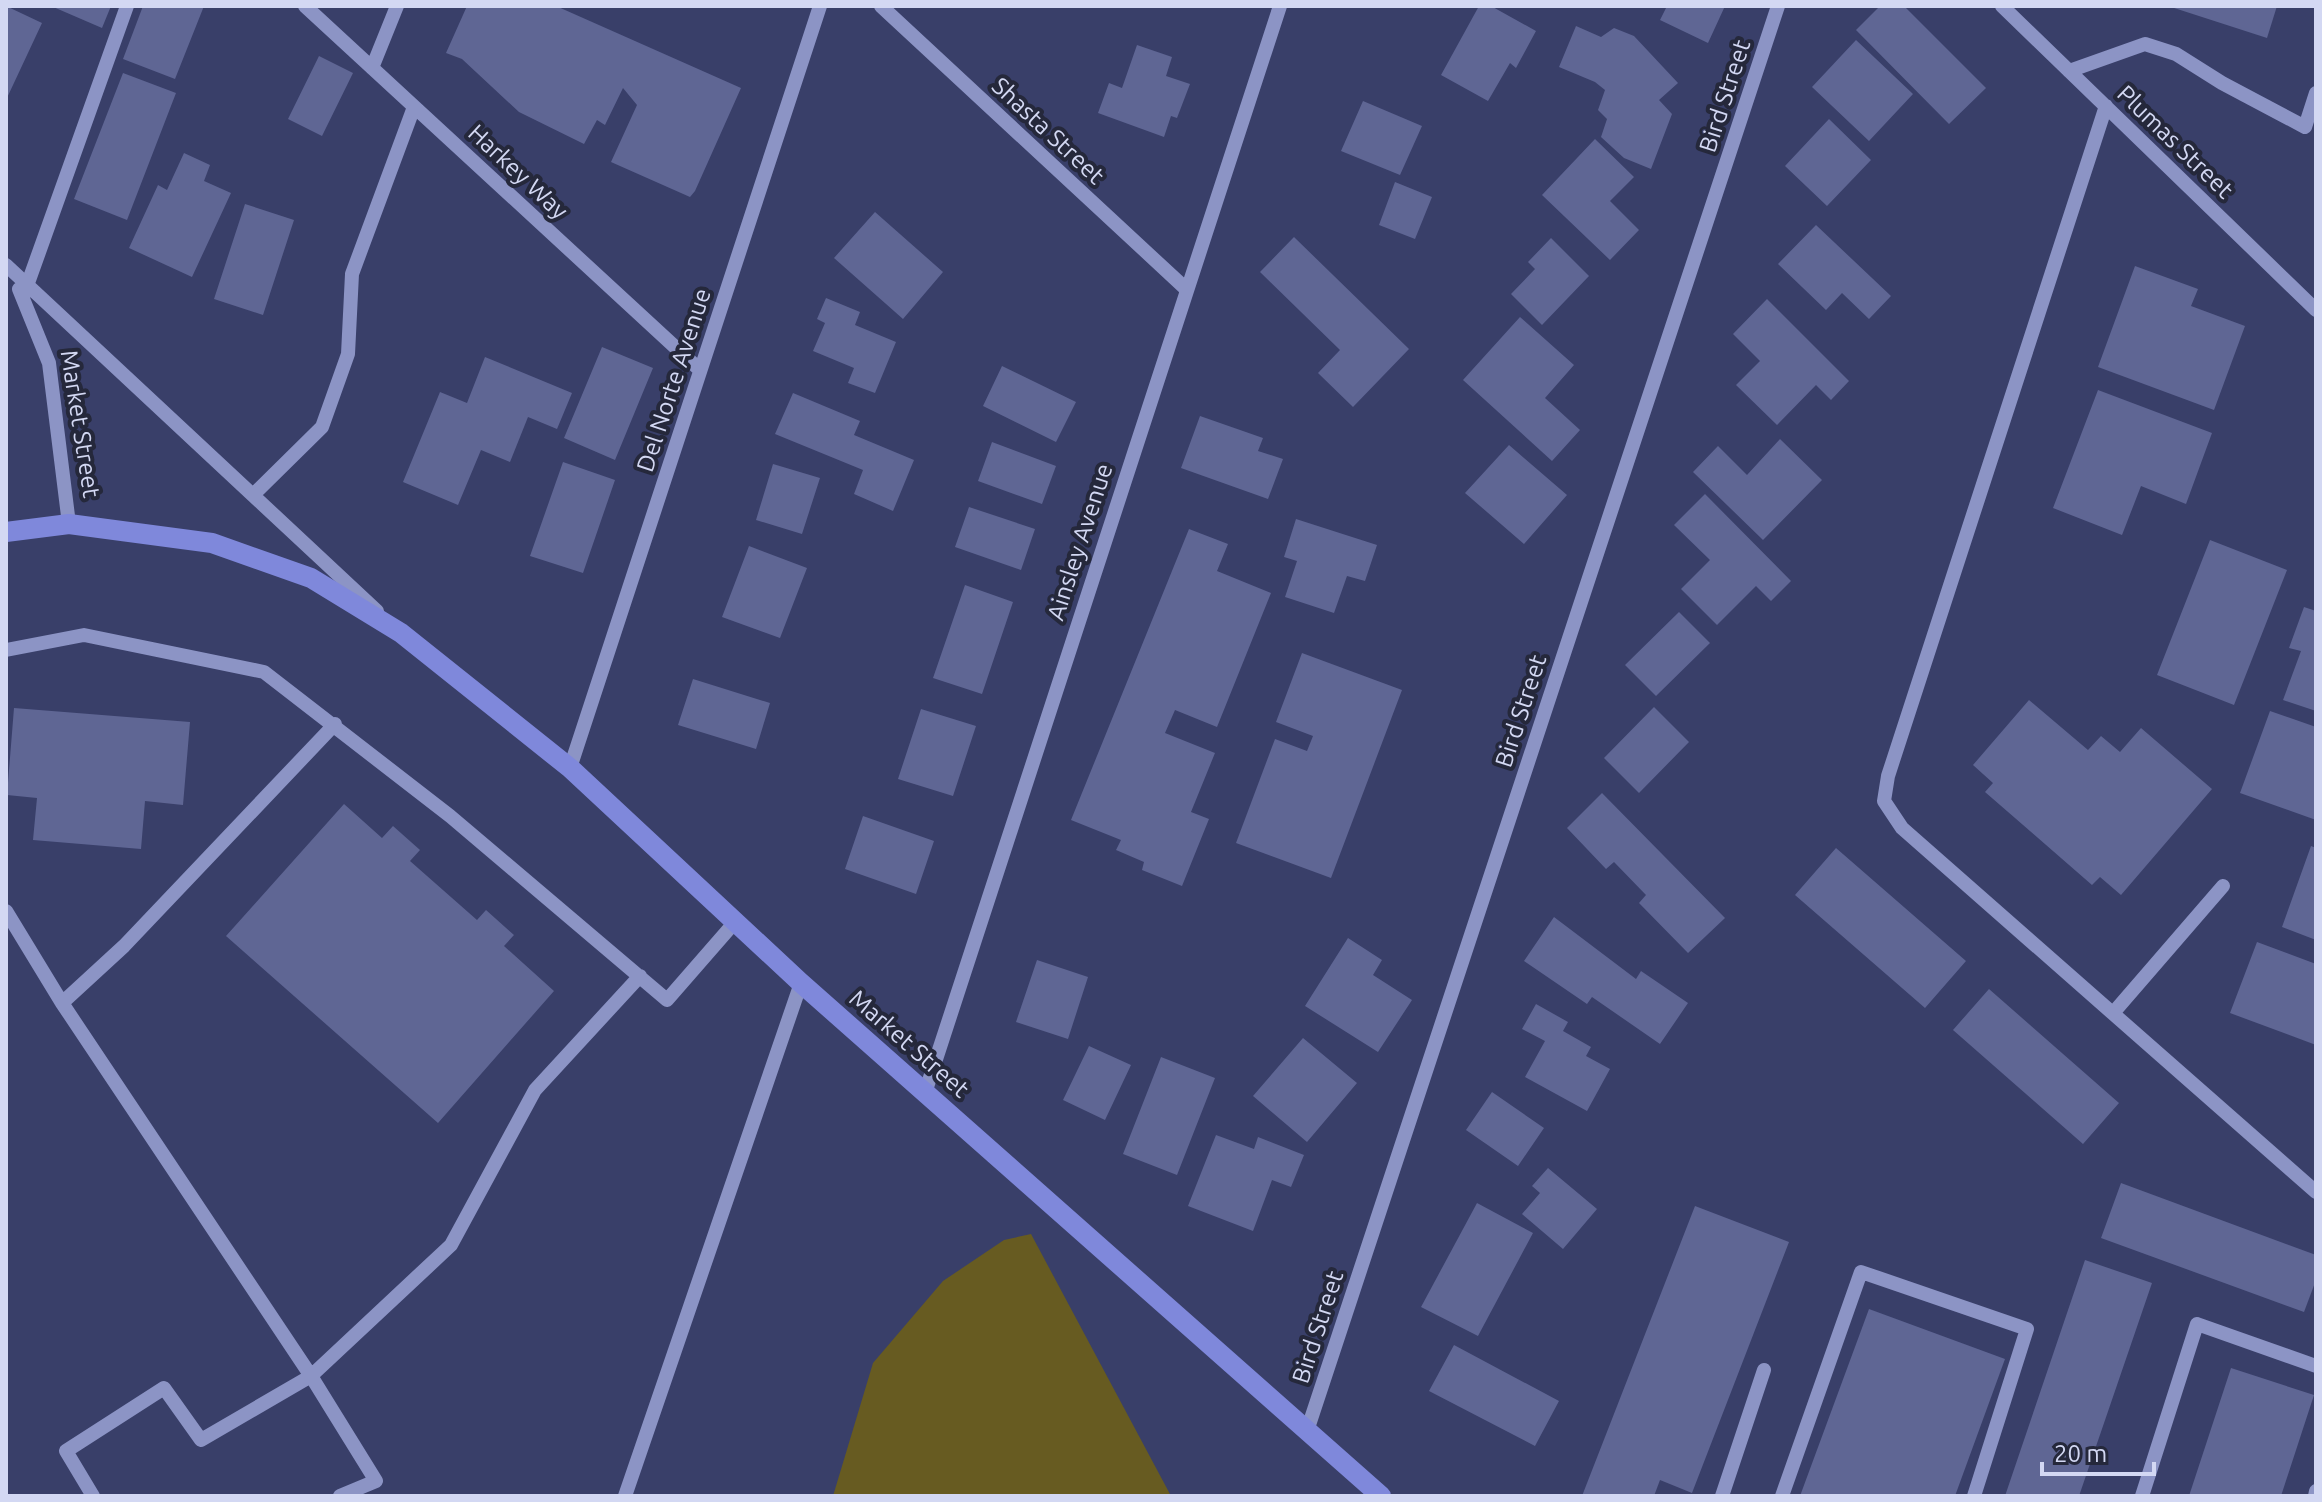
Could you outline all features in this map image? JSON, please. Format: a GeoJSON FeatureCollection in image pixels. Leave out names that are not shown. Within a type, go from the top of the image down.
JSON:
{"type":"FeatureCollection","features":[{"type":"Feature","properties":{"kind":"main road","name":"Market Street"},"geometry":{"type":"LineString","coordinates":[[69,524],[212,543],[311,578],[401,633],[570,768],[801,983],[1381,1496]]}},
{"type":"Feature","properties":{"kind":"main road"},"geometry":{"type":"LineString","coordinates":[[6,532],[69,524]]}},
{"type":"Feature","properties":{"kind":"street"},"geometry":{"type":"LineString","coordinates":[[25,291],[127,6]]}},
{"type":"Feature","properties":{"kind":"street","name":"Harkey Way"},"geometry":{"type":"LineString","coordinates":[[305,6],[700,370]]}},
{"type":"Feature","properties":{"kind":"street"},"geometry":{"type":"LineString","coordinates":[[372,68],[397,6]]}},
{"type":"Feature","properties":{"kind":"street","name":"Del Norte Avenue"},"geometry":{"type":"LineString","coordinates":[[570,768],[820,6]]}},
{"type":"Feature","properties":{"kind":"street","name":"Shasta Street"},"geometry":{"type":"LineString","coordinates":[[881,6],[1185,288]]}},
{"type":"Feature","properties":{"kind":"street","name":"Ainsley Avenue"},"geometry":{"type":"LineString","coordinates":[[925,1093],[1185,288],[1280,6]]}},
{"type":"Feature","properties":{"kind":"street","name":"Bird Street"},"geometry":{"type":"LineString","coordinates":[[1307,1431],[1778,6]]}},
{"type":"Feature","properties":{"kind":"street","name":"Plumas Street"},"geometry":{"type":"LineString","coordinates":[[2002,6],[2316,310]]}},
{"type":"Feature","properties":{"kind":"street"},"geometry":{"type":"LineString","coordinates":[[2069,71],[2145,44],[2176,54],[2222,83],[2305,127],[2316,93]]}},
{"type":"Feature","properties":{"kind":"street"},"geometry":{"type":"LineString","coordinates":[[2106,106],[1888,776],[1884,801],[1902,828],[2316,1192]]}},
{"type":"Feature","properties":{"kind":"street"},"geometry":{"type":"LineString","coordinates":[[253,495],[322,427],[348,354],[352,274],[414,107]]}},
{"type":"Feature","properties":{"kind":"street","name":"Market Street"},"geometry":{"type":"LineString","coordinates":[[6,265],[25,291],[49,363],[69,524]]}},
{"type":"Feature","properties":{"kind":"street","name":"Market Street"},"geometry":{"type":"LineString","coordinates":[[6,274],[253,495],[401,633]]}},
{"type":"Feature","properties":{"kind":"street"},"geometry":{"type":"LineString","coordinates":[[6,650],[84,635],[264,672],[335,724],[667,1000],[735,922]]}},
{"type":"Feature","properties":{"kind":"street"},"geometry":{"type":"LineString","coordinates":[[62,1003],[124,946],[335,724]]}},
{"type":"Feature","properties":{"kind":"street"},"geometry":{"type":"LineString","coordinates":[[2114,1012],[2223,886]]}},
{"type":"Feature","properties":{"kind":"street"},"geometry":{"type":"LineString","coordinates":[[6,911],[62,1003],[311,1376],[376,1481],[340,1496]]}},
{"type":"Feature","properties":{"kind":"street"},"geometry":{"type":"LineString","coordinates":[[93,1496],[66,1451],[164,1388],[201,1440],[311,1376],[451,1245],[535,1090],[640,976]]}},
{"type":"Feature","properties":{"kind":"street"},"geometry":{"type":"LineString","coordinates":[[625,1496],[801,983]]}},
{"type":"Feature","properties":{"kind":"street"},"geometry":{"type":"LineString","coordinates":[[1782,1496],[1861,1272],[2027,1329],[1974,1496]]}},
{"type":"Feature","properties":{"kind":"street"},"geometry":{"type":"LineString","coordinates":[[2142,1496],[2197,1324],[2316,1366]]}},
{"type":"Feature","properties":{"kind":"street"},"geometry":{"type":"LineString","coordinates":[[1722,1496],[1764,1370]]}},
{"type":"Feature","properties":{"kind":"shaded area"},"geometry":{"type":"Polygon","coordinates":[[[1031,1234],[1171,1496],[833,1496],[873,1363],[943,1281],[1004,1240],[1031,1234]]]}},
{"type":"Feature","properties":{"kind":"building"},"geometry":{"type":"Polygon","coordinates":[[[6,6],[42,23],[6,100],[6,6]]]}},
{"type":"Feature","properties":{"kind":"building"},"geometry":{"type":"Polygon","coordinates":[[[51,6],[111,6],[102,28],[51,6]]]}},
{"type":"Feature","properties":{"kind":"building"},"geometry":{"type":"Polygon","coordinates":[[[143,6],[204,6],[175,79],[123,59],[143,6]]]}},
{"type":"Feature","properties":{"kind":"building"},"geometry":{"type":"Polygon","coordinates":[[[467,6],[556,6],[741,88],[690,197],[611,162],[637,105],[623,88],[605,125],[597,120],[584,144],[519,112],[462,59],[446,53],[467,6]]]}},
{"type":"Feature","properties":{"kind":"building"},"geometry":{"type":"Polygon","coordinates":[[[1479,6],[1491,6],[1536,31],[1516,68],[1510,63],[1488,101],[1441,75],[1479,6]]]}},
{"type":"Feature","properties":{"kind":"building"},"geometry":{"type":"Polygon","coordinates":[[[1667,6],[1725,6],[1708,43],[1660,20],[1667,6]]]}},
{"type":"Feature","properties":{"kind":"building"},"geometry":{"type":"Polygon","coordinates":[[[1880,6],[1904,6],[1986,88],[1949,124],[1856,30],[1880,6]]]}},
{"type":"Feature","properties":{"kind":"building"},"geometry":{"type":"Polygon","coordinates":[[[2168,6],[2277,6],[2267,38],[2168,6]]]}},
{"type":"Feature","properties":{"kind":"building"},"geometry":{"type":"Polygon","coordinates":[[[1576,26],[1601,37],[1614,28],[1634,36],[1678,83],[1659,100],[1672,114],[1651,169],[1624,158],[1601,137],[1607,119],[1598,110],[1605,90],[1595,82],[1559,67],[1576,26]]]}},
{"type":"Feature","properties":{"kind":"building"},"geometry":{"type":"Polygon","coordinates":[[[1856,40],[1913,94],[1869,141],[1812,87],[1856,40]]]}},
{"type":"Feature","properties":{"kind":"building"},"geometry":{"type":"Polygon","coordinates":[[[1137,45],[1172,57],[1166,76],[1190,84],[1177,118],[1171,116],[1164,137],[1098,113],[1109,83],[1122,88],[1137,45]]]}},
{"type":"Feature","properties":{"kind":"building"},"geometry":{"type":"Polygon","coordinates":[[[319,56],[353,73],[322,136],[288,119],[319,56]]]}},
{"type":"Feature","properties":{"kind":"building"},"geometry":{"type":"Polygon","coordinates":[[[123,73],[176,93],[127,220],[74,199],[123,73]]]}},
{"type":"Feature","properties":{"kind":"building"},"geometry":{"type":"Polygon","coordinates":[[[1363,101],[1422,126],[1400,175],[1341,151],[1363,101]]]}},
{"type":"Feature","properties":{"kind":"building"},"geometry":{"type":"Polygon","coordinates":[[[1829,119],[1871,160],[1827,206],[1785,166],[1829,119]]]}},
{"type":"Feature","properties":{"kind":"building"},"geometry":{"type":"Polygon","coordinates":[[[1595,139],[1634,177],[1610,201],[1639,230],[1610,260],[1542,195],[1595,139]]]}},
{"type":"Feature","properties":{"kind":"building"},"geometry":{"type":"Polygon","coordinates":[[[184,153],[210,165],[204,181],[231,193],[192,277],[129,248],[158,185],[167,190],[184,153]]]}},
{"type":"Feature","properties":{"kind":"building"},"geometry":{"type":"Polygon","coordinates":[[[1395,182],[1432,197],[1415,239],[1379,225],[1395,182]]]}},
{"type":"Feature","properties":{"kind":"building"},"geometry":{"type":"Polygon","coordinates":[[[245,204],[294,220],[263,315],[214,299],[245,204]]]}},
{"type":"Feature","properties":{"kind":"building"},"geometry":{"type":"Polygon","coordinates":[[[875,212],[943,272],[903,319],[834,258],[875,212]]]}},
{"type":"Feature","properties":{"kind":"building"},"geometry":{"type":"Polygon","coordinates":[[[1816,225],[1891,296],[1869,319],[1842,293],[1826,310],[1778,264],[1816,225]]]}},
{"type":"Feature","properties":{"kind":"building"},"geometry":{"type":"Polygon","coordinates":[[[1294,237],[1409,349],[1353,407],[1318,373],[1340,350],[1260,272],[1294,237]]]}},
{"type":"Feature","properties":{"kind":"building"},"geometry":{"type":"Polygon","coordinates":[[[1551,238],[1589,276],[1542,325],[1511,294],[1535,269],[1528,262],[1551,238]]]}},
{"type":"Feature","properties":{"kind":"building"},"geometry":{"type":"Polygon","coordinates":[[[2135,266],[2198,289],[2191,306],[2245,326],[2214,410],[2098,367],[2135,266]]]}},
{"type":"Feature","properties":{"kind":"building"},"geometry":{"type":"Polygon","coordinates":[[[826,298],[860,312],[855,325],[896,342],[875,393],[848,383],[854,368],[813,351],[825,323],[817,319],[826,298]]]}},
{"type":"Feature","properties":{"kind":"building"},"geometry":{"type":"Polygon","coordinates":[[[1767,299],[1849,381],[1831,400],[1816,385],[1777,425],[1736,385],[1760,361],[1733,334],[1767,299]]]}},
{"type":"Feature","properties":{"kind":"building"},"geometry":{"type":"Polygon","coordinates":[[[1520,317],[1574,365],[1545,398],[1580,430],[1552,461],[1463,380],[1520,317]]]}},
{"type":"Feature","properties":{"kind":"building"},"geometry":{"type":"Polygon","coordinates":[[[602,347],[653,368],[615,460],[564,438],[602,347]]]}},
{"type":"Feature","properties":{"kind":"building"},"geometry":{"type":"Polygon","coordinates":[[[485,357],[572,393],[557,429],[528,417],[510,462],[481,450],[458,505],[403,482],[440,392],[467,403],[485,357]]]}},
{"type":"Feature","properties":{"kind":"building"},"geometry":{"type":"Polygon","coordinates":[[[1002,366],[1076,402],[1056,442],[983,406],[1002,366]]]}},
{"type":"Feature","properties":{"kind":"building"},"geometry":{"type":"Polygon","coordinates":[[[2098,390],[2212,433],[2186,504],[2141,486],[2122,535],[2053,508],[2098,390]]]}},
{"type":"Feature","properties":{"kind":"building"},"geometry":{"type":"Polygon","coordinates":[[[793,393],[860,421],[854,435],[914,460],[893,511],[854,494],[863,470],[775,434],[793,393]]]}},
{"type":"Feature","properties":{"kind":"building"},"geometry":{"type":"Polygon","coordinates":[[[1200,416],[1263,438],[1258,451],[1283,459],[1268,499],[1181,468],[1200,416]]]}},
{"type":"Feature","properties":{"kind":"building"},"geometry":{"type":"Polygon","coordinates":[[[1780,439],[1822,480],[1763,540],[1693,472],[1718,446],[1747,475],[1780,439]]]}},
{"type":"Feature","properties":{"kind":"building"},"geometry":{"type":"Polygon","coordinates":[[[992,442],[1056,466],[1042,504],[978,481],[992,442]]]}},
{"type":"Feature","properties":{"kind":"building"},"geometry":{"type":"Polygon","coordinates":[[[1509,445],[1567,495],[1524,544],[1465,493],[1509,445]]]}},
{"type":"Feature","properties":{"kind":"building"},"geometry":{"type":"Polygon","coordinates":[[[563,462],[615,480],[583,573],[530,556],[563,462]]]}},
{"type":"Feature","properties":{"kind":"building"},"geometry":{"type":"Polygon","coordinates":[[[773,464],[820,478],[802,534],[756,520],[773,464]]]}},
{"type":"Feature","properties":{"kind":"building"},"geometry":{"type":"Polygon","coordinates":[[[1705,494],[1791,581],[1771,601],[1756,586],[1717,625],[1681,589],[1710,560],[1674,525],[1705,494]]]}},
{"type":"Feature","properties":{"kind":"building"},"geometry":{"type":"Polygon","coordinates":[[[969,507],[1035,529],[1021,570],[955,547],[969,507]]]}},
{"type":"Feature","properties":{"kind":"building"},"geometry":{"type":"Polygon","coordinates":[[[1296,519],[1377,545],[1365,581],[1347,576],[1334,613],[1285,597],[1297,561],[1284,557],[1296,519]]]}},
{"type":"Feature","properties":{"kind":"building"},"geometry":{"type":"Polygon","coordinates":[[[1189,529],[1228,544],[1217,571],[1271,593],[1217,727],[1175,710],[1165,733],[1215,753],[1191,812],[1209,819],[1182,886],[1142,870],[1144,862],[1116,850],[1121,840],[1071,820],[1189,529]]]}},
{"type":"Feature","properties":{"kind":"building"},"geometry":{"type":"Polygon","coordinates":[[[2210,540],[2287,570],[2234,705],[2157,675],[2210,540]]]}},
{"type":"Feature","properties":{"kind":"building"},"geometry":{"type":"Polygon","coordinates":[[[749,546],[807,568],[780,638],[722,617],[749,546]]]}},
{"type":"Feature","properties":{"kind":"building"},"geometry":{"type":"Polygon","coordinates":[[[965,585],[1013,602],[982,694],[933,678],[965,585]]]}},
{"type":"Feature","properties":{"kind":"building"},"geometry":{"type":"Polygon","coordinates":[[[2304,607],[2316,611],[2316,711],[2283,700],[2301,651],[2289,648],[2304,607]]]}},
{"type":"Feature","properties":{"kind":"building"},"geometry":{"type":"Polygon","coordinates":[[[1679,612],[1710,643],[1656,696],[1625,665],[1679,612]]]}},
{"type":"Feature","properties":{"kind":"building"},"geometry":{"type":"Polygon","coordinates":[[[1302,653],[1402,690],[1331,878],[1236,843],[1275,739],[1307,751],[1313,736],[1276,722],[1302,653]]]}},
{"type":"Feature","properties":{"kind":"building"},"geometry":{"type":"Polygon","coordinates":[[[693,679],[770,703],[756,749],[678,725],[693,679]]]}},
{"type":"Feature","properties":{"kind":"building"},"geometry":{"type":"Polygon","coordinates":[[[2029,700],[2088,750],[2101,736],[2120,752],[2141,728],[2212,789],[2121,895],[2100,877],[2092,885],[1985,792],[1993,783],[1973,765],[2029,700]]]}},
{"type":"Feature","properties":{"kind":"building"},"geometry":{"type":"Polygon","coordinates":[[[1654,707],[1689,742],[1639,793],[1604,758],[1654,707]]]}},
{"type":"Feature","properties":{"kind":"building"},"geometry":{"type":"Polygon","coordinates":[[[14,708],[190,722],[183,805],[145,801],[141,849],[33,840],[37,798],[7,795],[14,708]]]}},
{"type":"Feature","properties":{"kind":"building"},"geometry":{"type":"Polygon","coordinates":[[[921,709],[976,726],[953,796],[898,779],[921,709]]]}},
{"type":"Feature","properties":{"kind":"building"},"geometry":{"type":"Polygon","coordinates":[[[2270,711],[2316,727],[2316,820],[2240,793],[2270,711]]]}},
{"type":"Feature","properties":{"kind":"building"},"geometry":{"type":"Polygon","coordinates":[[[1602,793],[1725,918],[1688,953],[1639,903],[1646,895],[1614,862],[1606,869],[1567,828],[1602,793]]]}},
{"type":"Feature","properties":{"kind":"building"},"geometry":{"type":"Polygon","coordinates":[[[344,804],[382,838],[393,826],[420,850],[410,861],[477,920],[486,910],[514,935],[504,946],[554,991],[438,1123],[226,936],[344,804]]]}},
{"type":"Feature","properties":{"kind":"building"},"geometry":{"type":"Polygon","coordinates":[[[863,816],[934,841],[916,894],[845,869],[863,816]]]}},
{"type":"Feature","properties":{"kind":"building"},"geometry":{"type":"Polygon","coordinates":[[[2311,846],[2316,848],[2316,940],[2282,927],[2311,846]]]}},
{"type":"Feature","properties":{"kind":"building"},"geometry":{"type":"Polygon","coordinates":[[[1836,848],[1966,961],[1925,1008],[1795,895],[1836,848]]]}},
{"type":"Feature","properties":{"kind":"building"},"geometry":{"type":"Polygon","coordinates":[[[1554,917],[1636,979],[1641,971],[1688,1003],[1660,1044],[1592,997],[1587,1004],[1524,961],[1554,917]]]}},
{"type":"Feature","properties":{"kind":"building"},"geometry":{"type":"Polygon","coordinates":[[[1348,938],[1382,960],[1373,975],[1412,1000],[1378,1052],[1305,1006],[1348,938]]]}},
{"type":"Feature","properties":{"kind":"building"},"geometry":{"type":"Polygon","coordinates":[[[2257,942],[2316,964],[2316,1045],[2230,1013],[2257,942]]]}},
{"type":"Feature","properties":{"kind":"building"},"geometry":{"type":"Polygon","coordinates":[[[1037,960],[1088,977],[1068,1039],[1016,1022],[1037,960]]]}},
{"type":"Feature","properties":{"kind":"building"},"geometry":{"type":"Polygon","coordinates":[[[1989,989],[2119,1103],[2083,1144],[1953,1030],[1989,989]]]}},
{"type":"Feature","properties":{"kind":"building"},"geometry":{"type":"Polygon","coordinates":[[[1536,1004],[1568,1022],[1563,1031],[1591,1047],[1586,1056],[1610,1069],[1587,1111],[1525,1077],[1545,1041],[1522,1029],[1536,1004]]]}},
{"type":"Feature","properties":{"kind":"building"},"geometry":{"type":"Polygon","coordinates":[[[1303,1038],[1357,1083],[1307,1142],[1253,1096],[1303,1038]]]}},
{"type":"Feature","properties":{"kind":"building"},"geometry":{"type":"Polygon","coordinates":[[[1089,1046],[1131,1065],[1105,1120],[1063,1100],[1089,1046]]]}},
{"type":"Feature","properties":{"kind":"building"},"geometry":{"type":"Polygon","coordinates":[[[1161,1057],[1215,1078],[1177,1175],[1123,1154],[1161,1057]]]}},
{"type":"Feature","properties":{"kind":"building"},"geometry":{"type":"Polygon","coordinates":[[[1492,1092],[1544,1128],[1518,1166],[1466,1130],[1492,1092]]]}},
{"type":"Feature","properties":{"kind":"building"},"geometry":{"type":"Polygon","coordinates":[[[1216,1135],[1254,1149],[1258,1137],[1304,1155],[1291,1187],[1272,1180],[1253,1231],[1188,1206],[1216,1135]]]}},
{"type":"Feature","properties":{"kind":"building"},"geometry":{"type":"Polygon","coordinates":[[[1548,1168],[1597,1209],[1563,1249],[1522,1214],[1540,1193],[1532,1186],[1548,1168]]]}},
{"type":"Feature","properties":{"kind":"building"},"geometry":{"type":"Polygon","coordinates":[[[2121,1183],[2316,1255],[2316,1280],[2304,1312],[2101,1238],[2121,1183]]]}},
{"type":"Feature","properties":{"kind":"building"},"geometry":{"type":"Polygon","coordinates":[[[1477,1203],[1533,1233],[1478,1336],[1421,1307],[1477,1203]]]}},
{"type":"Feature","properties":{"kind":"building"},"geometry":{"type":"Polygon","coordinates":[[[1695,1206],[1789,1242],[1692,1493],[1660,1480],[1654,1496],[1582,1496],[1695,1206]]]}},
{"type":"Feature","properties":{"kind":"building"},"geometry":{"type":"Polygon","coordinates":[[[2085,1260],[2152,1283],[2079,1496],[2005,1496],[2085,1260]]]}},
{"type":"Feature","properties":{"kind":"building"},"geometry":{"type":"Polygon","coordinates":[[[1869,1309],[2005,1359],[1955,1496],[1800,1496],[1869,1309]]]}},
{"type":"Feature","properties":{"kind":"building"},"geometry":{"type":"Polygon","coordinates":[[[1454,1345],[1559,1401],[1535,1446],[1429,1391],[1454,1345]]]}},
{"type":"Feature","properties":{"kind":"building"},"geometry":{"type":"Polygon","coordinates":[[[2231,1368],[2314,1395],[2281,1496],[2189,1496],[2231,1368]]]}}]}
